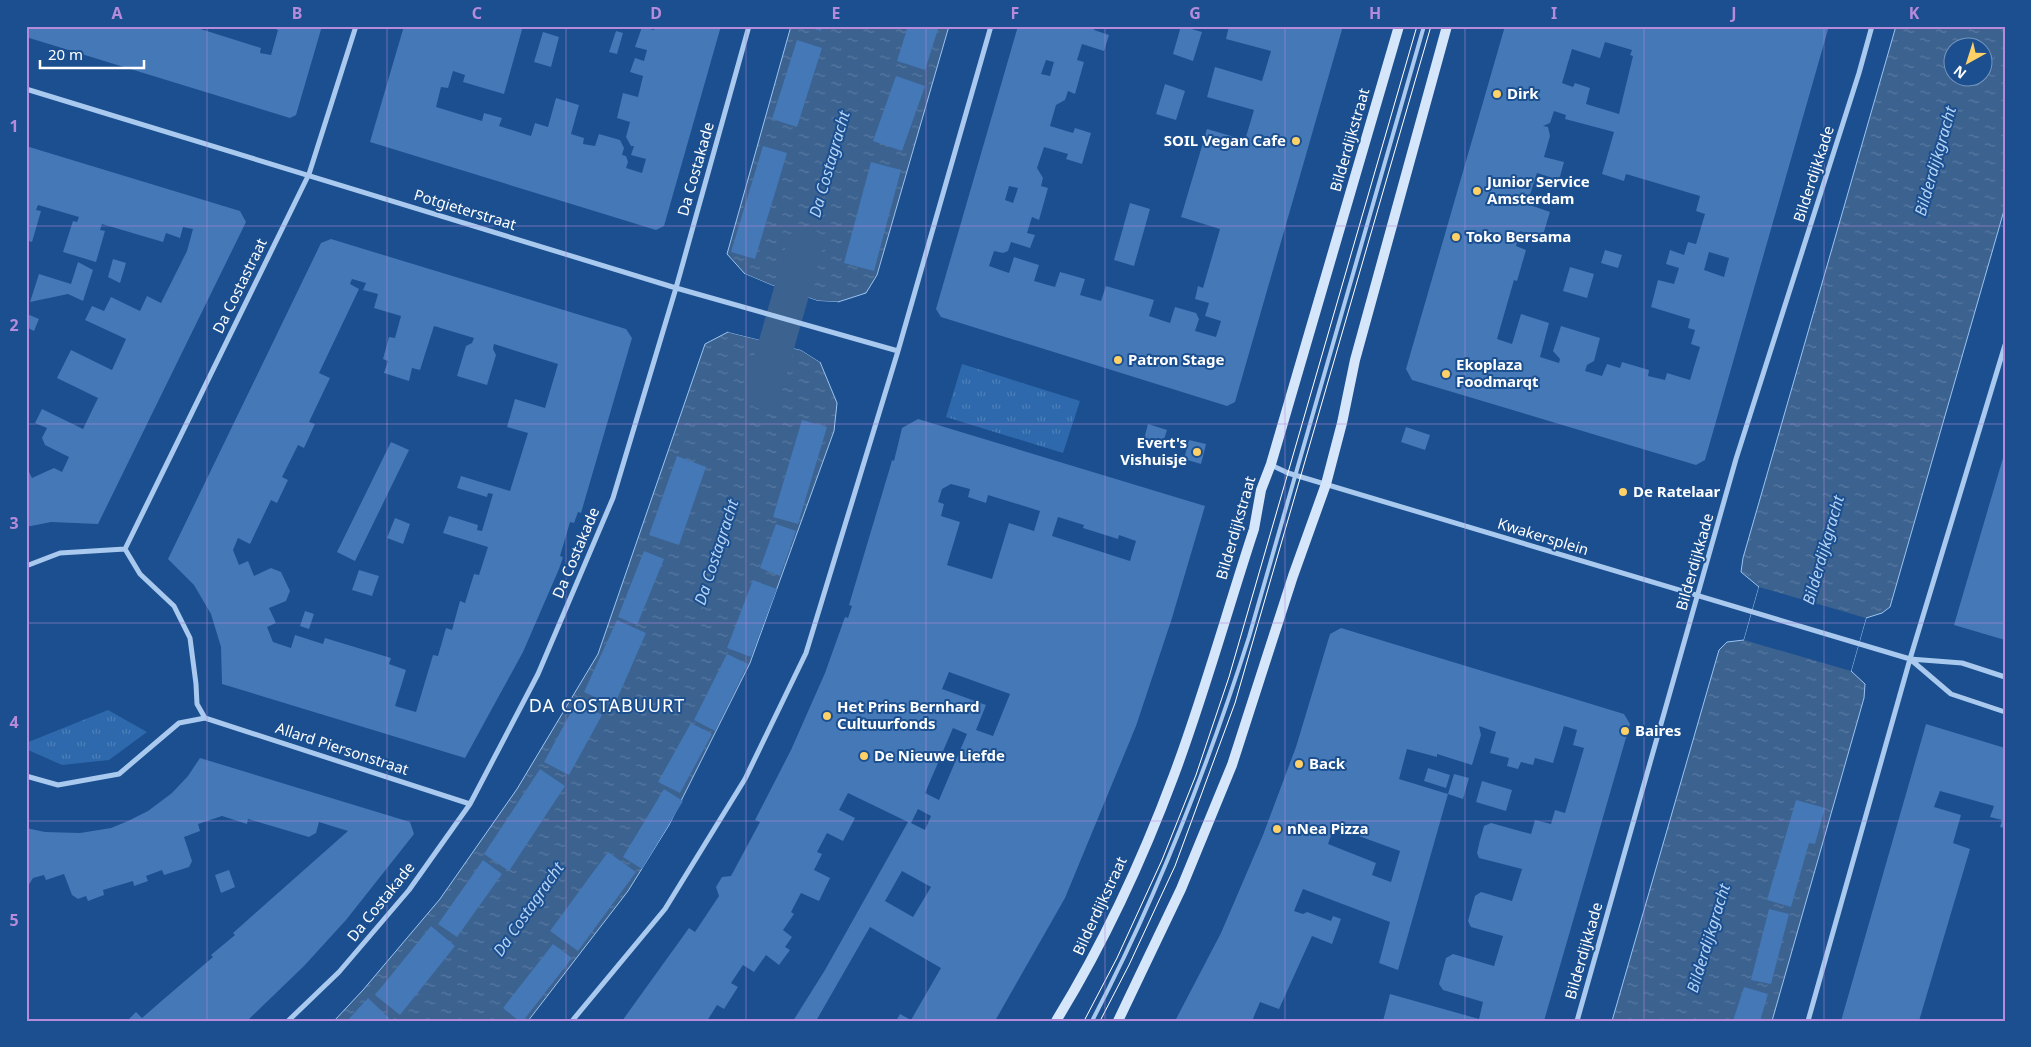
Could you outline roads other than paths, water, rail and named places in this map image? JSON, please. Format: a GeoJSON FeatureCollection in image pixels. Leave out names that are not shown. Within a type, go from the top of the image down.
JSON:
{"type":"FeatureCollection","features":[{"type":"Feature","properties":{"kind":"street","name":"Da Costastraat"},"geometry":{"type":"LineString","coordinates":[[125,548],[309,174],[356,26]]}},
{"type":"Feature","properties":{"kind":"street","name":"Da Costakade"},"geometry":{"type":"LineString","coordinates":[[288,1021],[339,972],[409,890],[470,804],[538,674],[613,498],[676,288],[749,26]]}},
{"type":"Feature","properties":{"kind":"street"},"geometry":{"type":"LineString","coordinates":[[572,1021],[665,909],[745,779],[806,653],[898,351],[991,26]]}},
{"type":"Feature","properties":{"kind":"street","name":"Bilderdijkstraat"},"geometry":{"type":"LineString","coordinates":[[1056,1021],[1085,972],[1119,907],[1175,774],[1254,529],[1261,490],[1271,464],[1399,26]]}},
{"type":"Feature","properties":{"kind":"street"},"geometry":{"type":"LineString","coordinates":[[1118,1021],[1181,889],[1232,765],[1293,576],[1326,484],[1342,423],[1355,360],[1447,26]]}},
{"type":"Feature","properties":{"kind":"street","name":"Bilderdijkkade"},"geometry":{"type":"LineString","coordinates":[[1577,1021],[1736,459],[1859,73],[1872,26]]}},
{"type":"Feature","properties":{"kind":"street","name":"Potgieterstraat"},"geometry":{"type":"LineString","coordinates":[[26,89],[309,174],[676,288],[830,330],[898,351]]}},
{"type":"Feature","properties":{"kind":"street"},"geometry":{"type":"LineString","coordinates":[[1808,1021],[1910,659],[2005,345]]}},
{"type":"Feature","properties":{"kind":"street","name":"Kwakersplein"},"geometry":{"type":"LineString","coordinates":[[1271,464],[1294,475],[1910,659]]}},
{"type":"Feature","properties":{"kind":"street"},"geometry":{"type":"LineString","coordinates":[[26,566],[60,553],[125,548],[140,574],[174,606],[190,638],[197,704],[206,718],[179,723],[119,774],[58,785],[26,776]]}},
{"type":"Feature","properties":{"kind":"street"},"geometry":{"type":"LineString","coordinates":[[1910,659],[1962,663],[2005,676]]}},
{"type":"Feature","properties":{"kind":"street"},"geometry":{"type":"LineString","coordinates":[[1910,659],[1951,694],[2005,712]]}},
{"type":"Feature","properties":{"kind":"street","name":"Allard Piersonstraat"},"geometry":{"type":"LineString","coordinates":[[206,718],[470,804]]}},
{"type":"Feature","properties":{"kind":"lane"},"geometry":{"type":"LineString","coordinates":[[1092,1021],[1149,904],[1198,787],[1249,637],[1424,26]]}},
{"type":"Feature","properties":{"kind":"water"},"geometry":{"type":"Polygon","coordinates":[[[791,26],[949,26],[877,275],[866,293],[838,302],[818,301],[745,274],[727,254],[791,26]]]}},
{"type":"Feature","properties":{"kind":"water","name":"Bilderdijkgracht"},"geometry":{"type":"Polygon","coordinates":[[[1896,26],[2005,26],[2005,207],[1890,607],[1882,613],[1866,618],[1851,671],[1865,684],[1864,698],[1772,1021],[1612,1021],[1719,650],[1727,642],[1744,640],[1759,587],[1741,572],[1743,558],[1896,26]]]}},
{"type":"Feature","properties":{"kind":"water"},"geometry":{"type":"Polygon","coordinates":[[[728,332],[801,350],[820,362],[837,403],[834,431],[750,663],[669,825],[628,891],[528,1021],[334,1021],[363,990],[440,899],[517,789],[598,654],[705,344],[728,332]]]}},
{"type":"Feature","properties":{"kind":"waterway","name":"Da Costagracht"},"geometry":{"type":"LineString","coordinates":[[763,391],[805,245]]}},
{"type":"Feature","properties":{"kind":"tram line"},"geometry":{"type":"LineString","coordinates":[[1084,1021],[1117,958],[1162,860],[1196,775],[1229,677],[1417,26]]}},
{"type":"Feature","properties":{"kind":"tram line"},"geometry":{"type":"LineString","coordinates":[[1100,1021],[1129,965],[1175,866],[1235,703],[1431,26]]}},
{"type":"Feature","properties":{"kind":"place","name":"Dirk"},"geometry":{"type":"Point","coordinates":[1497,94]}},
{"type":"Feature","properties":{"kind":"place","name":"SOIL Vegan Cafe"},"geometry":{"type":"Point","coordinates":[1296,141]}},
{"type":"Feature","properties":{"kind":"place","name":"Junior Service Amsterdam"},"geometry":{"type":"Point","coordinates":[1477,191]}},
{"type":"Feature","properties":{"kind":"place","name":"Toko Bersama"},"geometry":{"type":"Point","coordinates":[1456,237]}},
{"type":"Feature","properties":{"kind":"place","name":"Patron Stage"},"geometry":{"type":"Point","coordinates":[1118,360]}},
{"type":"Feature","properties":{"kind":"place","name":"Ekoplaza Foodmarqt"},"geometry":{"type":"Point","coordinates":[1446,374]}},
{"type":"Feature","properties":{"kind":"place","name":"Evert's Vishuisje"},"geometry":{"type":"Point","coordinates":[1197,452]}},
{"type":"Feature","properties":{"kind":"place","name":"De Ratelaar"},"geometry":{"type":"Point","coordinates":[1623,492]}},
{"type":"Feature","properties":{"kind":"place","name":"Het Prins Bernhard Cultuurfonds"},"geometry":{"type":"Point","coordinates":[827,716]}},
{"type":"Feature","properties":{"kind":"place","name":"Baires"},"geometry":{"type":"Point","coordinates":[1625,731]}},
{"type":"Feature","properties":{"kind":"place","name":"De Nieuwe Liefde"},"geometry":{"type":"Point","coordinates":[864,756]}},
{"type":"Feature","properties":{"kind":"place","name":"Back"},"geometry":{"type":"Point","coordinates":[1299,764]}},
{"type":"Feature","properties":{"kind":"place","name":"nNea Pizza"},"geometry":{"type":"Point","coordinates":[1277,829]}},
{"type":"Feature","properties":{"kind":"district","name":"DA COSTABUURT"},"geometry":{"type":"Point","coordinates":[607,706]}}]}
